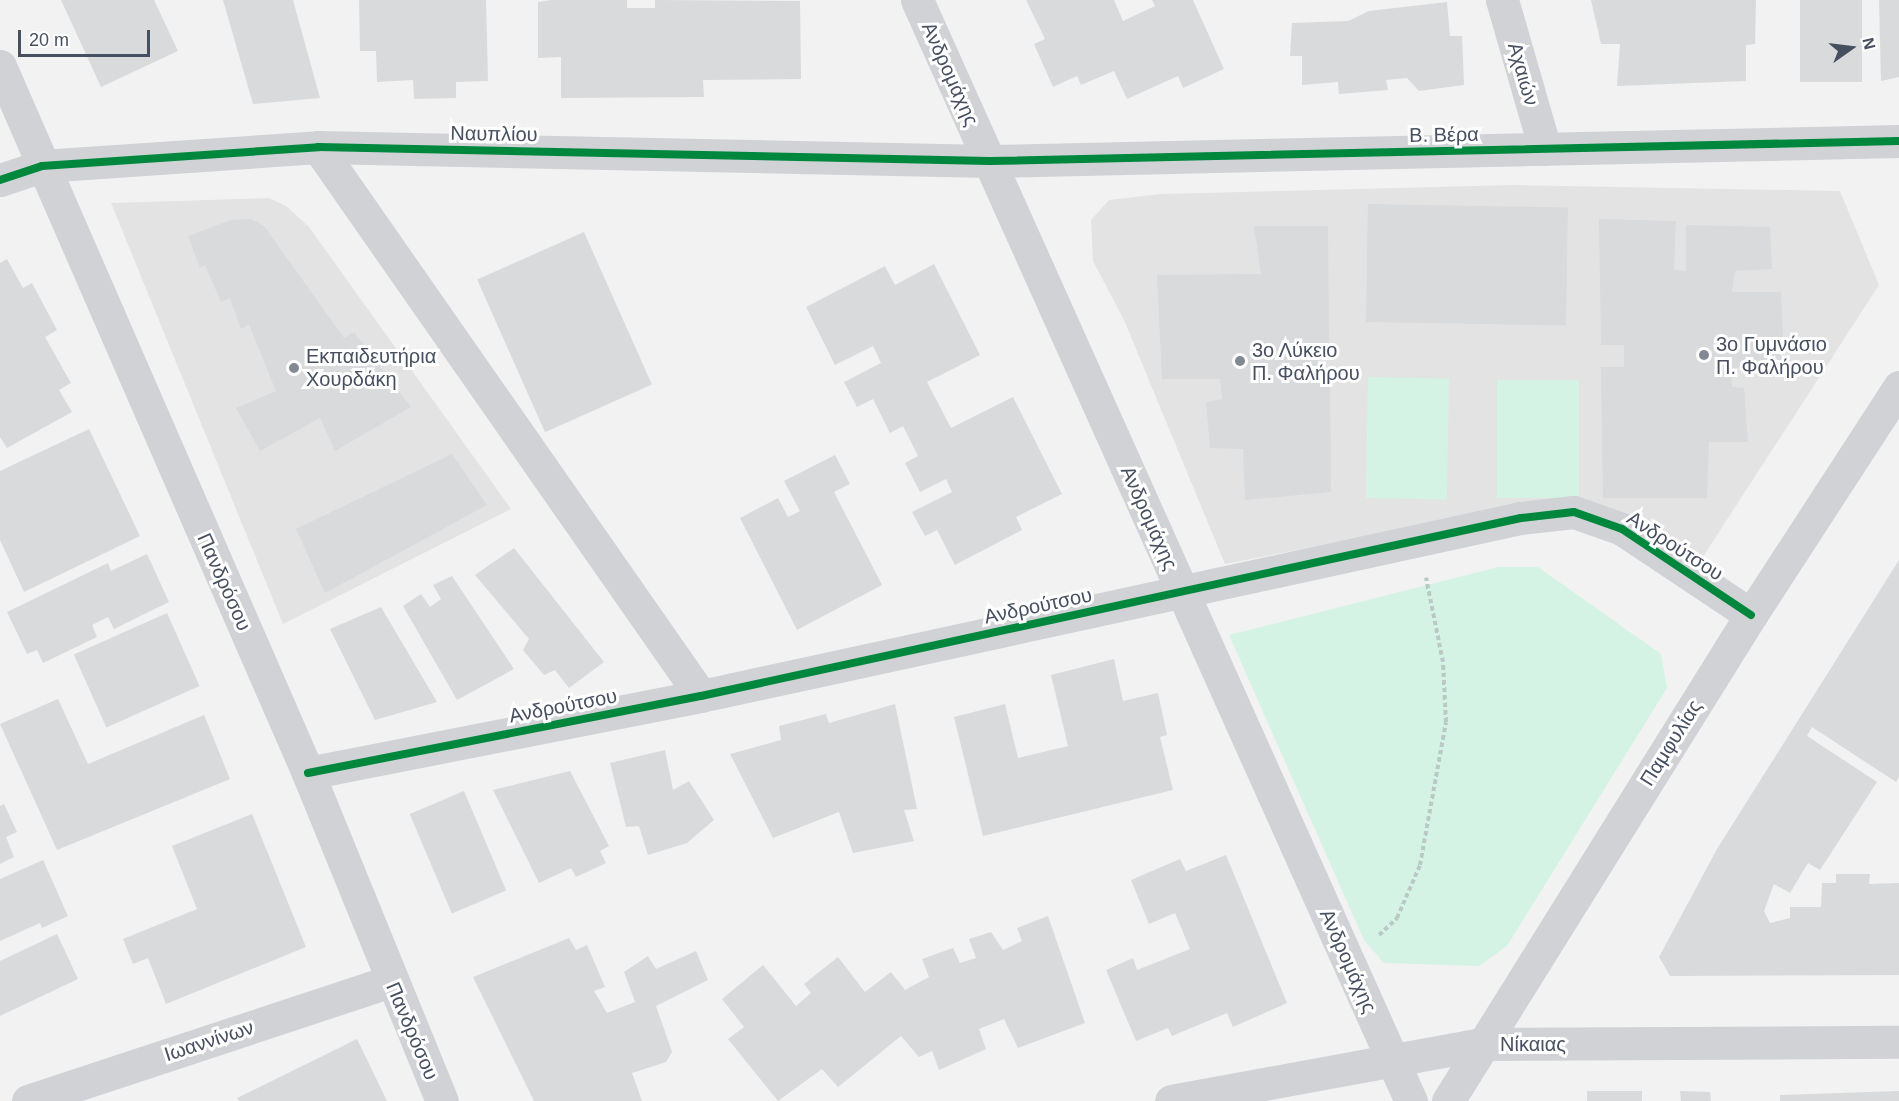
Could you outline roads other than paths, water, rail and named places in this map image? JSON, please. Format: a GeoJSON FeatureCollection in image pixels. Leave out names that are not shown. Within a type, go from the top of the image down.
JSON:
{"type":"FeatureCollection","features":[{"type":"Feature","properties":{"kind":"street","name":"Ανδρομάχης"},"geometry":{"type":"LineString","coordinates":[[917,0],[1410,1101]]}},
{"type":"Feature","properties":{"kind":"street","name":"Αχαιών"},"geometry":{"type":"LineString","coordinates":[[1502,0],[1545,149]]}},
{"type":"Feature","properties":{"kind":"street","name":"Πανδρόσου"},"geometry":{"type":"LineString","coordinates":[[0,66],[308,773],[390,981],[442,1101]]}},
{"type":"Feature","properties":{"kind":"street","name":"Β. Βέρα"},"geometry":{"type":"LineString","coordinates":[[990,161],[1899,141]]}},
{"type":"Feature","properties":{"kind":"street","name":"Ναυπλίου"},"geometry":{"type":"LineString","coordinates":[[0,180],[42,166],[318,147],[990,161]]}},
{"type":"Feature","properties":{"kind":"street"},"geometry":{"type":"LineString","coordinates":[[318,147],[701,696]]}},
{"type":"Feature","properties":{"kind":"street","name":"Παμφυλίας"},"geometry":{"type":"LineString","coordinates":[[1448,1101],[1751,615],[1899,387]]}},
{"type":"Feature","properties":{"kind":"street","name":"Ανδρούτσου"},"geometry":{"type":"LineString","coordinates":[[308,773],[701,696],[1521,518],[1574,512],[1622,529],[1751,615]]}},
{"type":"Feature","properties":{"kind":"street","name":"Ιωαννίνων"},"geometry":{"type":"LineString","coordinates":[[28,1101],[390,981]]}},
{"type":"Feature","properties":{"kind":"street","name":"Νίκαιας"},"geometry":{"type":"LineString","coordinates":[[1172,1101],[1483,1044],[1899,1042]]}},
{"type":"Feature","properties":{"kind":"place","name":"3ο Γυμνάσιο Π. Φαλήρου"},"geometry":{"type":"Point","coordinates":[1704,355]}},
{"type":"Feature","properties":{"kind":"place","name":"3ο Λύκειο Π. Φαλήρου"},"geometry":{"type":"Point","coordinates":[1240,361]}},
{"type":"Feature","properties":{"kind":"place","name":"Εκπαιδευτήρια Χουρδάκη"},"geometry":{"type":"Point","coordinates":[294,368]}}]}
